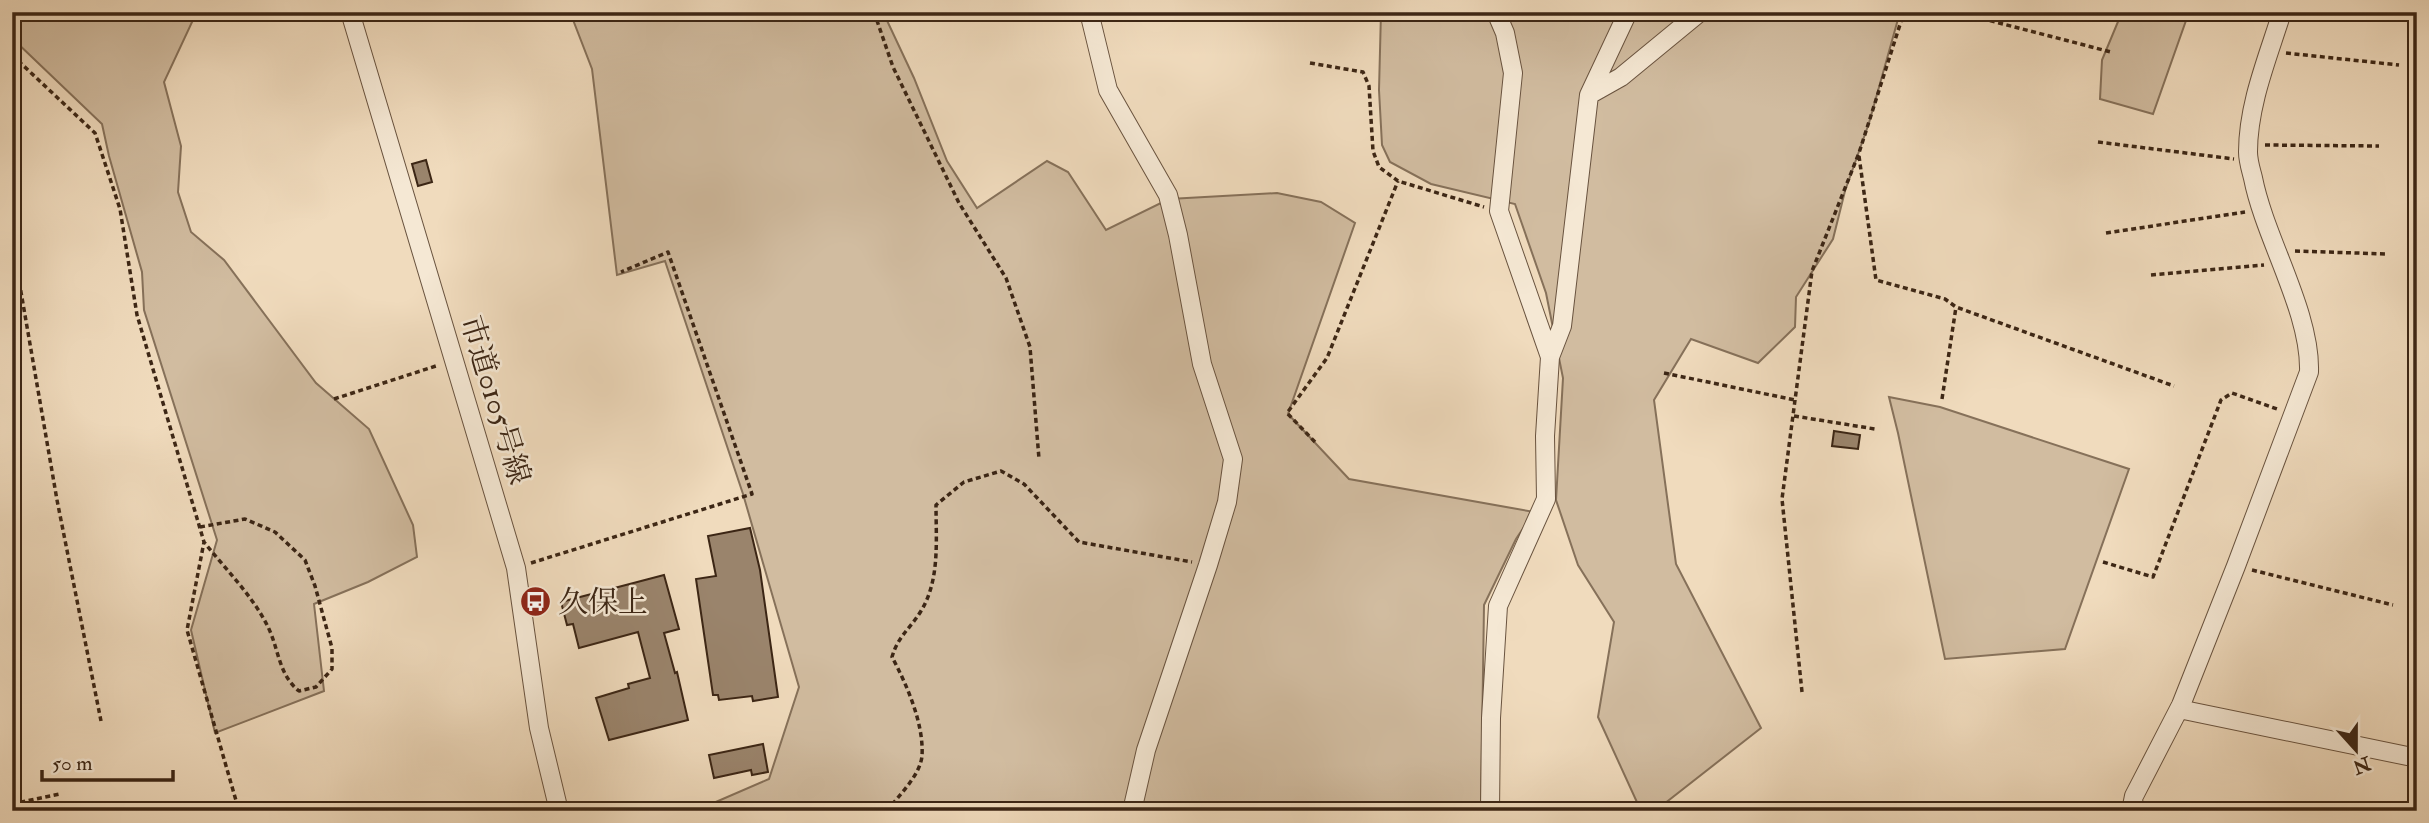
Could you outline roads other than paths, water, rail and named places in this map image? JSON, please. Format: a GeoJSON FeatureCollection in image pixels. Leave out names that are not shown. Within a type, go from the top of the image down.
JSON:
{"type":"FeatureCollection","features":[{"type":"Feature","properties":{"kind":"street","name":"市道0105号線"},"geometry":{"type":"LineString","coordinates":[[350,12],[516,568],[539,728],[559,811]]}},
{"type":"Feature","properties":{"kind":"street"},"geometry":{"type":"LineString","coordinates":[[1089,12],[1108,90],[1168,195],[1202,364],[1233,459],[1227,502],[1146,750],[1132,811]]}},
{"type":"Feature","properties":{"kind":"street"},"geometry":{"type":"LineString","coordinates":[[1496,12],[1505,33],[1513,73],[1499,211],[1550,357]]}},
{"type":"Feature","properties":{"kind":"street"},"geometry":{"type":"LineString","coordinates":[[1490,811],[1491,718],[1499,606],[1546,499],[1545,436],[1550,357],[1562,327],[1589,95],[1628,12]]}},
{"type":"Feature","properties":{"kind":"street"},"geometry":{"type":"LineString","coordinates":[[1589,95],[1621,77],[1700,12]]}},
{"type":"Feature","properties":{"kind":"street"},"geometry":{"type":"LineString","coordinates":[[2131,811],[2134,796],[2179,709],[2309,372],[2310,352],[2260,209],[2249,153],[2251,111],[2282,12]]}},
{"type":"Feature","properties":{"kind":"street"},"geometry":{"type":"LineString","coordinates":[[2179,709],[2417,758]]}},
{"type":"Feature","properties":{"kind":"place","name":"久保上"},"geometry":{"type":"Point","coordinates":[535,602]}}]}
